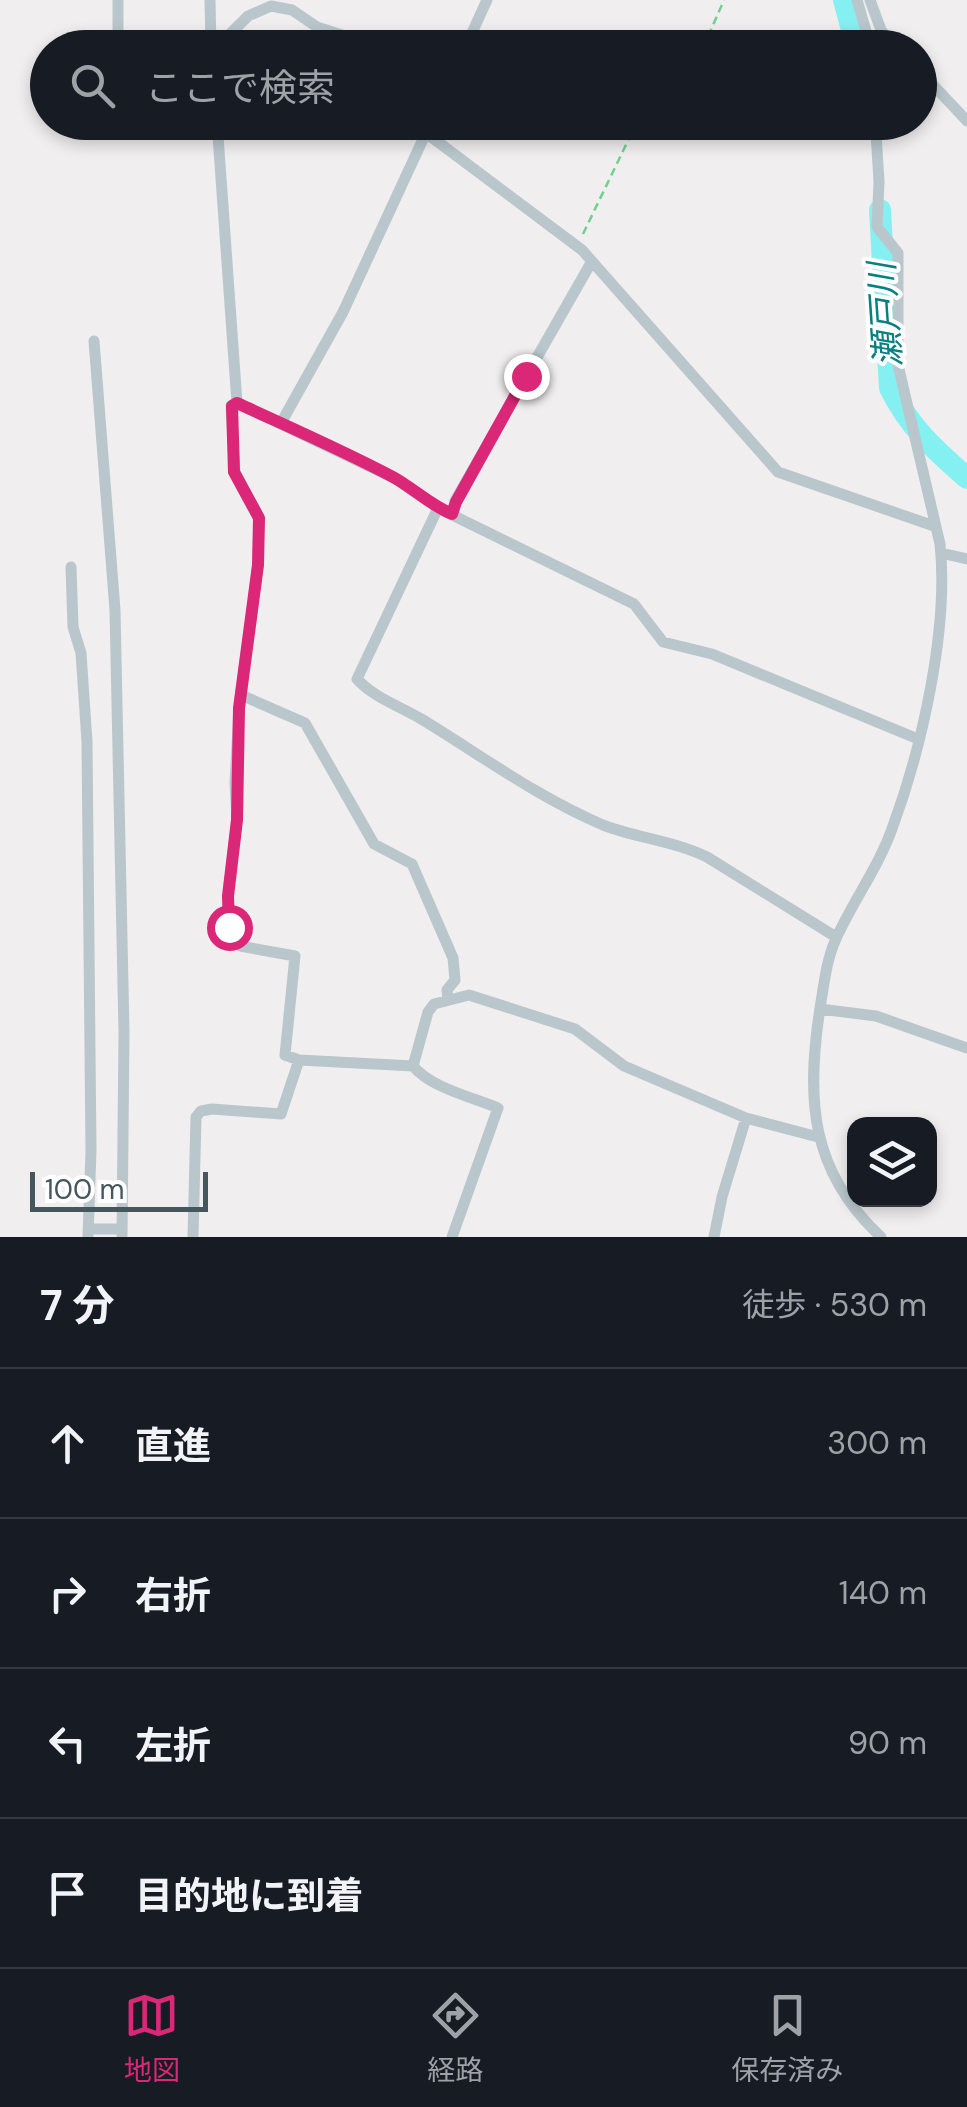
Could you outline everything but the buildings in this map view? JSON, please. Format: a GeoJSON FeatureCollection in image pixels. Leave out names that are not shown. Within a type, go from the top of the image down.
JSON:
{"type":"FeatureCollection","features":[{"type":"Feature","properties":{"kind":"street"},"geometry":{"type":"LineString","coordinates":[[118,0],[118,30]]}},
{"type":"Feature","properties":{"kind":"street"},"geometry":{"type":"LineString","coordinates":[[210,0],[212,30]]}},
{"type":"Feature","properties":{"kind":"street"},"geometry":{"type":"LineString","coordinates":[[473,30],[487,0]]}},
{"type":"Feature","properties":{"kind":"street"},"geometry":{"type":"LineString","coordinates":[[856,0],[865,30]]}},
{"type":"Feature","properties":{"kind":"street"},"geometry":{"type":"LineString","coordinates":[[870,0],[882,30]]}},
{"type":"Feature","properties":{"kind":"street"},"geometry":{"type":"LineString","coordinates":[[233,30],[248,16],[271,6],[292,10],[326,30]]}},
{"type":"Feature","properties":{"kind":"street"},"geometry":{"type":"LineString","coordinates":[[937,89],[967,121]]}},
{"type":"Feature","properties":{"kind":"street"},"geometry":{"type":"LineString","coordinates":[[218,140],[237,403]]}},
{"type":"Feature","properties":{"kind":"street"},"geometry":{"type":"LineString","coordinates":[[282,424],[344,312],[423,140]]}},
{"type":"Feature","properties":{"kind":"street"},"geometry":{"type":"LineString","coordinates":[[443,140],[592,260],[778,472],[934,526]]}},
{"type":"Feature","properties":{"kind":"street"},"geometry":{"type":"LineString","coordinates":[[877,140],[880,182],[877,228],[898,252],[898,364],[941,552],[940,619],[918,739],[892,831],[836,937],[828,962],[814,1061],[814,1114],[818,1137],[839,1189],[881,1237]]}},
{"type":"Feature","properties":{"kind":"street"},"geometry":{"type":"LineString","coordinates":[[452,514],[592,260]]}},
{"type":"Feature","properties":{"kind":"street"},"geometry":{"type":"LineString","coordinates":[[71,567],[73,627],[84,686],[87,742],[92,1152],[88,1233],[122,1233],[124,1032],[115,610],[94,341]]}},
{"type":"Feature","properties":{"kind":"street"},"geometry":{"type":"LineString","coordinates":[[237,403],[396,479],[438,508],[634,604],[663,642],[712,654],[918,739]]}},
{"type":"Feature","properties":{"kind":"street"},"geometry":{"type":"LineString","coordinates":[[237,403],[232,406],[234,472],[259,518],[258,565],[241,695],[229,927],[240,946],[295,956],[286,1055],[299,1060],[413,1066]]}},
{"type":"Feature","properties":{"kind":"street"},"geometry":{"type":"LineString","coordinates":[[438,508],[357,679],[554,802],[607,826],[707,857],[836,937]]}},
{"type":"Feature","properties":{"kind":"street"},"geometry":{"type":"LineString","coordinates":[[941,552],[967,559]]}},
{"type":"Feature","properties":{"kind":"street"},"geometry":{"type":"LineString","coordinates":[[241,695],[306,722],[374,844],[412,864],[452,958],[454,980],[446,990],[448,1000]]}},
{"type":"Feature","properties":{"kind":"street"},"geometry":{"type":"LineString","coordinates":[[452,1237],[498,1108],[437,1082],[413,1066],[428,1012],[434,1004],[448,1000],[469,995],[575,1029],[624,1066],[746,1118],[818,1137]]}},
{"type":"Feature","properties":{"kind":"street"},"geometry":{"type":"LineString","coordinates":[[820,1009],[876,1016],[967,1048]]}},
{"type":"Feature","properties":{"kind":"street"},"geometry":{"type":"LineString","coordinates":[[193,1237],[196,1118],[201,1111],[212,1110],[281,1114],[299,1060]]}},
{"type":"Feature","properties":{"kind":"street"},"geometry":{"type":"LineString","coordinates":[[714,1237],[746,1118]]}},
{"type":"Feature","properties":{"kind":"path"},"geometry":{"type":"LineString","coordinates":[[711,30],[724,0]]}},
{"type":"Feature","properties":{"kind":"path"},"geometry":{"type":"LineString","coordinates":[[577,246],[628,140]]}},
{"type":"Feature","properties":{"kind":"waterway","name":"瀬戸川"},"geometry":{"type":"LineString","coordinates":[[844,0],[852,30]]}},
{"type":"Feature","properties":{"kind":"waterway","name":"瀬戸川"},"geometry":{"type":"LineString","coordinates":[[880,210],[890,388],[914,426],[967,478]]}},
{"type":"Feature","properties":{"kind":"route"},"geometry":{"type":"LineString","coordinates":[[229,927],[228,896],[237,820],[239,708],[258,565],[259,518],[234,472],[232,406],[237,403],[340,451],[396,479],[452,514],[526,376]]}}]}
